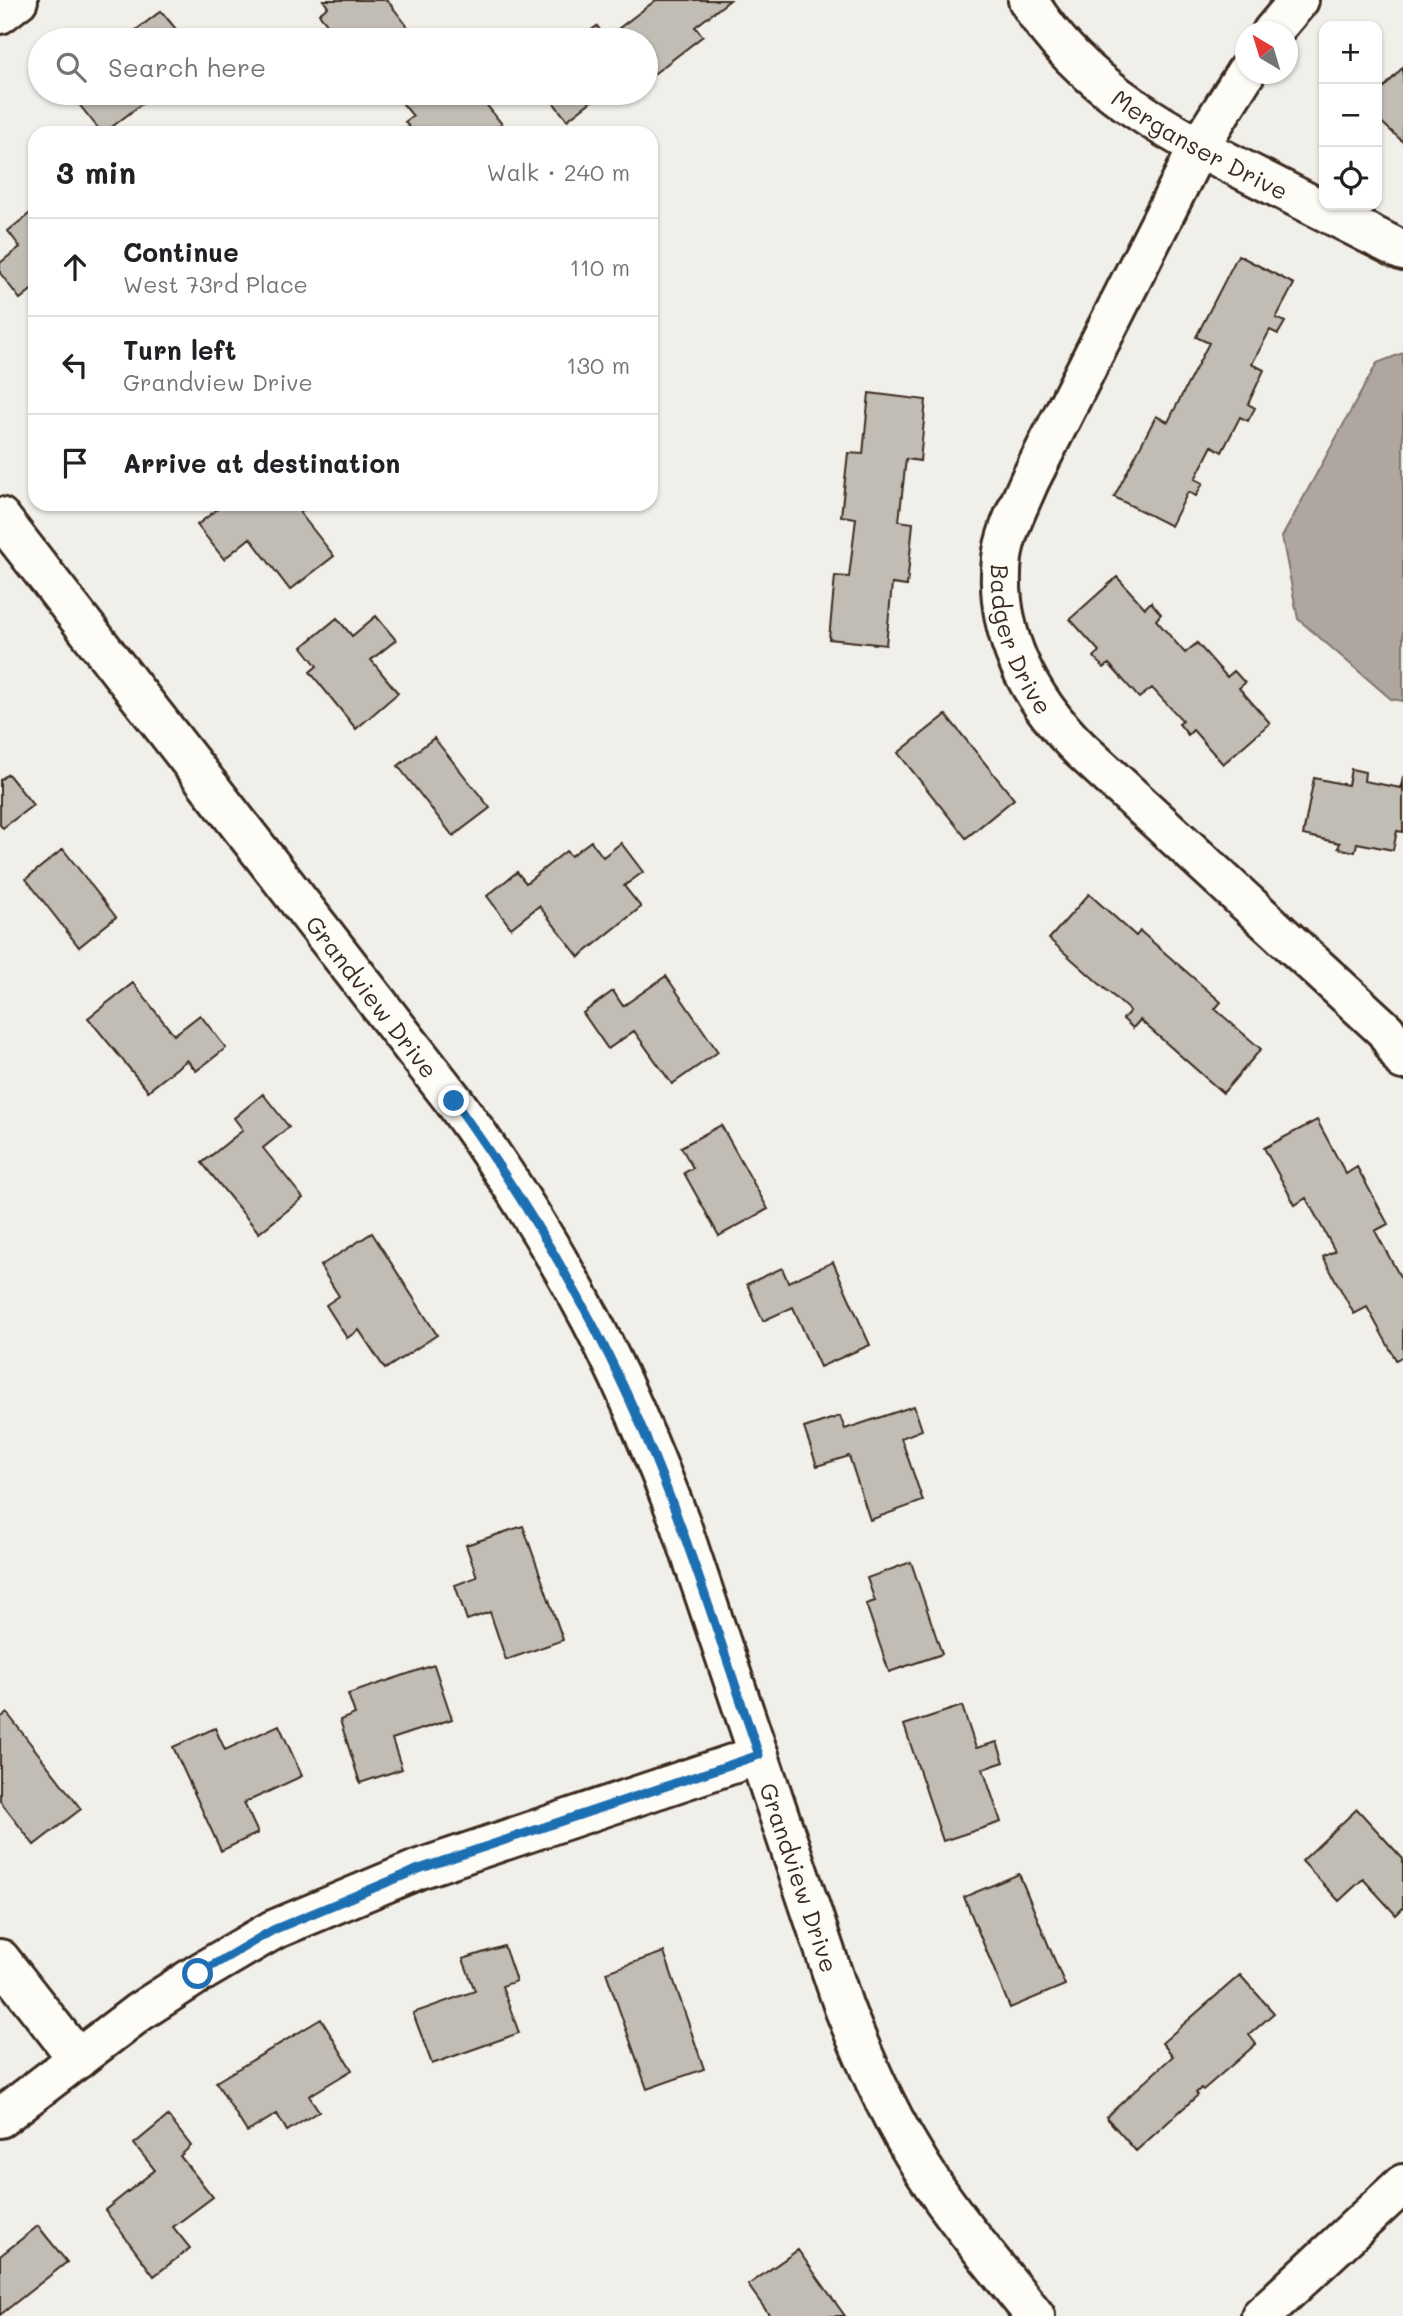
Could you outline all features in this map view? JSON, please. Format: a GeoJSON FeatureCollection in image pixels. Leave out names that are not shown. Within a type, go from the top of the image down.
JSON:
{"type":"FeatureCollection","features":[{"type":"Feature","properties":{"kind":"street"},"geometry":{"type":"LineString","coordinates":[[0,14],[18,0]]}},
{"type":"Feature","properties":{"kind":"street","name":"Merganser Drive"},"geometry":{"type":"LineString","coordinates":[[1028,0],[1056,42],[1074,61],[1157,123],[1198,148],[1403,251]]}},
{"type":"Feature","properties":{"kind":"street"},"geometry":{"type":"LineString","coordinates":[[1281,21],[1299,0]]}},
{"type":"Feature","properties":{"kind":"street","name":"Badger Drive"},"geometry":{"type":"LineString","coordinates":[[1238,84],[1198,148],[1029,482],[1015,514],[1002,556],[1003,609],[1016,659],[1034,693],[1069,738],[1397,1037]]}},
{"type":"Feature","properties":{"kind":"street","name":"Grandview Drive"},"geometry":{"type":"LineString","coordinates":[[0,517],[454,1101],[534,1219],[578,1296],[626,1392],[680,1522],[844,2008],[887,2108],[934,2186],[1035,2316]]}},
{"type":"Feature","properties":{"kind":"street"},"geometry":{"type":"LineString","coordinates":[[0,2118],[139,2012],[273,1930],[419,1869],[759,1755]]}},
{"type":"Feature","properties":{"kind":"street"},"geometry":{"type":"LineString","coordinates":[[0,1959],[78,2059]]}},
{"type":"Feature","properties":{"kind":"street"},"geometry":{"type":"LineString","coordinates":[[1261,2316],[1403,2184]]}},
{"type":"Feature","properties":{"kind":"shaded area"},"geometry":{"type":"Polygon","coordinates":[[[1403,353],[1403,701],[1391,699],[1298,619],[1282,537],[1377,363],[1403,353]]]}},
{"type":"Feature","properties":{"kind":"building"},"geometry":{"type":"Polygon","coordinates":[[[323,0],[387,0],[409,28],[330,28],[319,14],[328,7],[323,0]]]}},
{"type":"Feature","properties":{"kind":"building"},"geometry":{"type":"Polygon","coordinates":[[[656,0],[730,0],[695,27],[703,36],[658,71],[658,28],[619,28],[656,0]]]}},
{"type":"Feature","properties":{"kind":"building"},"geometry":{"type":"Polygon","coordinates":[[[161,11],[175,28],[139,28],[161,11]]]}},
{"type":"Feature","properties":{"kind":"building"},"geometry":{"type":"Polygon","coordinates":[[[1403,67],[1403,142],[1382,123],[1382,90],[1403,67]]]}},
{"type":"Feature","properties":{"kind":"building"},"geometry":{"type":"Polygon","coordinates":[[[80,105],[140,105],[113,126],[96,126],[80,105]]]}},
{"type":"Feature","properties":{"kind":"building"},"geometry":{"type":"Polygon","coordinates":[[[404,105],[487,105],[502,124],[408,126],[405,122],[413,116],[404,105]]]}},
{"type":"Feature","properties":{"kind":"building"},"geometry":{"type":"Polygon","coordinates":[[[555,105],[586,105],[567,120],[555,105]]]}},
{"type":"Feature","properties":{"kind":"building"},"geometry":{"type":"Polygon","coordinates":[[[28,215],[28,293],[20,299],[0,273],[0,263],[20,247],[8,231],[28,215]]]}},
{"type":"Feature","properties":{"kind":"building"},"geometry":{"type":"Polygon","coordinates":[[[1238,255],[1294,284],[1276,318],[1285,322],[1278,334],[1270,330],[1252,364],[1264,370],[1248,404],[1255,408],[1248,421],[1240,417],[1222,452],[1212,446],[1195,479],[1203,483],[1196,496],[1188,492],[1171,526],[1114,497],[1156,416],[1168,422],[1209,343],[1196,337],[1238,255]]]}},
{"type":"Feature","properties":{"kind":"building"},"geometry":{"type":"Polygon","coordinates":[[[869,393],[926,400],[920,461],[906,459],[899,521],[913,523],[907,586],[892,584],[886,645],[829,639],[835,576],[849,577],[856,518],[841,516],[848,453],[863,454],[869,393]]]}},
{"type":"Feature","properties":{"kind":"building"},"geometry":{"type":"Polygon","coordinates":[[[215,511],[303,511],[300,513],[334,556],[290,590],[250,538],[224,559],[197,525],[215,511]]]}},
{"type":"Feature","properties":{"kind":"building"},"geometry":{"type":"Polygon","coordinates":[[[1117,577],[1145,608],[1151,602],[1161,614],[1156,620],[1185,653],[1197,643],[1227,677],[1234,671],[1245,683],[1239,688],[1270,723],[1223,764],[1193,730],[1188,735],[1179,724],[1183,721],[1152,688],[1139,698],[1109,664],[1104,668],[1094,657],[1099,651],[1070,619],[1117,577]]]}},
{"type":"Feature","properties":{"kind":"building"},"geometry":{"type":"Polygon","coordinates":[[[376,616],[396,640],[371,660],[398,693],[356,729],[310,672],[317,666],[302,647],[337,618],[352,636],[376,616]]]}},
{"type":"Feature","properties":{"kind":"building"},"geometry":{"type":"Polygon","coordinates":[[[946,715],[1014,799],[966,838],[898,753],[946,715]]]}},
{"type":"Feature","properties":{"kind":"building"},"geometry":{"type":"Polygon","coordinates":[[[434,738],[490,808],[453,836],[398,766],[434,738]]]}},
{"type":"Feature","properties":{"kind":"building"},"geometry":{"type":"Polygon","coordinates":[[[1351,769],[1365,772],[1364,781],[1401,788],[1403,776],[1403,832],[1397,831],[1393,850],[1357,843],[1355,852],[1338,848],[1340,843],[1303,835],[1314,778],[1348,785],[1351,769]]]}},
{"type":"Feature","properties":{"kind":"building"},"geometry":{"type":"Polygon","coordinates":[[[8,774],[33,805],[3,828],[0,825],[0,780],[8,774]]]}},
{"type":"Feature","properties":{"kind":"building"},"geometry":{"type":"Polygon","coordinates":[[[591,841],[603,857],[621,843],[643,872],[624,886],[641,907],[579,957],[539,906],[511,928],[487,896],[517,872],[526,883],[566,851],[571,856],[591,841]]]}},
{"type":"Feature","properties":{"kind":"building"},"geometry":{"type":"Polygon","coordinates":[[[63,849],[116,917],[79,947],[26,879],[63,849]]]}},
{"type":"Feature","properties":{"kind":"building"},"geometry":{"type":"Polygon","coordinates":[[[1089,894],[1136,936],[1140,931],[1221,1002],[1215,1009],[1261,1049],[1223,1093],[1140,1020],[1133,1028],[1123,1019],[1130,1011],[1049,939],[1089,894]]]}},
{"type":"Feature","properties":{"kind":"building"},"geometry":{"type":"Polygon","coordinates":[[[666,976],[718,1052],[672,1084],[634,1031],[608,1049],[583,1013],[613,991],[623,1006],[666,976]]]}},
{"type":"Feature","properties":{"kind":"building"},"geometry":{"type":"Polygon","coordinates":[[[133,983],[174,1035],[200,1015],[226,1048],[196,1071],[187,1060],[148,1091],[88,1018],[133,983]]]}},
{"type":"Feature","properties":{"kind":"building"},"geometry":{"type":"Polygon","coordinates":[[[263,1094],[289,1127],[263,1148],[303,1198],[259,1233],[202,1163],[243,1130],[234,1118],[263,1094]]]}},
{"type":"Feature","properties":{"kind":"building"},"geometry":{"type":"Polygon","coordinates":[[[1317,1120],[1346,1174],[1357,1167],[1388,1224],[1375,1231],[1403,1282],[1403,1356],[1396,1360],[1367,1307],[1354,1314],[1323,1257],[1335,1251],[1306,1198],[1295,1205],[1264,1148],[1317,1120]]]}},
{"type":"Feature","properties":{"kind":"building"},"geometry":{"type":"Polygon","coordinates":[[[721,1125],[768,1209],[719,1236],[684,1173],[693,1168],[681,1147],[721,1125]]]}},
{"type":"Feature","properties":{"kind":"building"},"geometry":{"type":"Polygon","coordinates":[[[372,1233],[437,1335],[385,1369],[359,1330],[347,1338],[326,1305],[339,1296],[320,1266],[372,1233]]]}},
{"type":"Feature","properties":{"kind":"building"},"geometry":{"type":"Polygon","coordinates":[[[833,1262],[870,1345],[820,1367],[793,1307],[763,1321],[747,1284],[782,1268],[788,1282],[833,1262]]]}},
{"type":"Feature","properties":{"kind":"building"},"geometry":{"type":"Polygon","coordinates":[[[914,1406],[922,1430],[901,1438],[923,1501],[870,1520],[849,1456],[817,1466],[804,1428],[840,1416],[845,1429],[914,1406]]]}},
{"type":"Feature","properties":{"kind":"building"},"geometry":{"type":"Polygon","coordinates":[[[523,1526],[563,1640],[506,1660],[490,1612],[467,1620],[455,1585],[477,1577],[466,1545],[523,1526]]]}},
{"type":"Feature","properties":{"kind":"building"},"geometry":{"type":"Polygon","coordinates":[[[911,1562],[942,1654],[889,1672],[866,1604],[875,1601],[867,1578],[911,1562]]]}},
{"type":"Feature","properties":{"kind":"building"},"geometry":{"type":"Polygon","coordinates":[[[434,1665],[452,1719],[392,1739],[402,1769],[360,1783],[340,1720],[355,1714],[348,1694],[434,1665]]]}},
{"type":"Feature","properties":{"kind":"building"},"geometry":{"type":"Polygon","coordinates":[[[962,1706],[976,1748],[997,1742],[1004,1762],[983,1769],[1001,1822],[943,1841],[904,1725],[962,1706]]]}},
{"type":"Feature","properties":{"kind":"building"},"geometry":{"type":"Polygon","coordinates":[[[7,1713],[81,1809],[34,1845],[0,1801],[0,1718],[7,1713]]]}},
{"type":"Feature","properties":{"kind":"building"},"geometry":{"type":"Polygon","coordinates":[[[279,1725],[302,1776],[244,1803],[258,1833],[221,1851],[173,1747],[215,1728],[225,1750],[279,1725]]]}},
{"type":"Feature","properties":{"kind":"building"},"geometry":{"type":"Polygon","coordinates":[[[1357,1809],[1403,1859],[1403,1908],[1396,1915],[1363,1879],[1339,1901],[1302,1861],[1357,1809]]]}},
{"type":"Feature","properties":{"kind":"building"},"geometry":{"type":"Polygon","coordinates":[[[1019,1874],[1065,1985],[1010,2008],[964,1897],[1019,1874]]]}},
{"type":"Feature","properties":{"kind":"building"},"geometry":{"type":"Polygon","coordinates":[[[504,1946],[516,1981],[502,1986],[519,2033],[432,2064],[413,2013],[475,1991],[463,1959],[504,1946]]]}},
{"type":"Feature","properties":{"kind":"building"},"geometry":{"type":"Polygon","coordinates":[[[664,1952],[704,2069],[647,2089],[606,1972],[664,1952]]]}},
{"type":"Feature","properties":{"kind":"building"},"geometry":{"type":"Polygon","coordinates":[[[1240,1975],[1274,2013],[1249,2035],[1256,2044],[1203,2090],[1201,2088],[1196,2093],[1198,2095],[1136,2151],[1106,2117],[1173,2056],[1162,2043],[1240,1975]]]}},
{"type":"Feature","properties":{"kind":"building"},"geometry":{"type":"Polygon","coordinates":[[[321,2019],[352,2070],[309,2096],[319,2111],[287,2131],[277,2114],[247,2132],[216,2082],[321,2019]]]}},
{"type":"Feature","properties":{"kind":"building"},"geometry":{"type":"Polygon","coordinates":[[[168,2116],[191,2146],[180,2156],[213,2197],[173,2227],[190,2248],[154,2276],[105,2210],[155,2170],[134,2144],[168,2116]]]}},
{"type":"Feature","properties":{"kind":"building"},"geometry":{"type":"Polygon","coordinates":[[[38,2226],[67,2262],[0,2315],[0,2256],[38,2226]]]}},
{"type":"Feature","properties":{"kind":"building"},"geometry":{"type":"Polygon","coordinates":[[[798,2250],[845,2316],[770,2316],[748,2285],[798,2250]]]}},
{"type":"Feature","properties":{"kind":"route"},"geometry":{"type":"LineString","coordinates":[[198,1974],[273,1930],[419,1869],[759,1755],[680,1522],[626,1392],[551,1248],[514,1188],[454,1101]]}}]}
